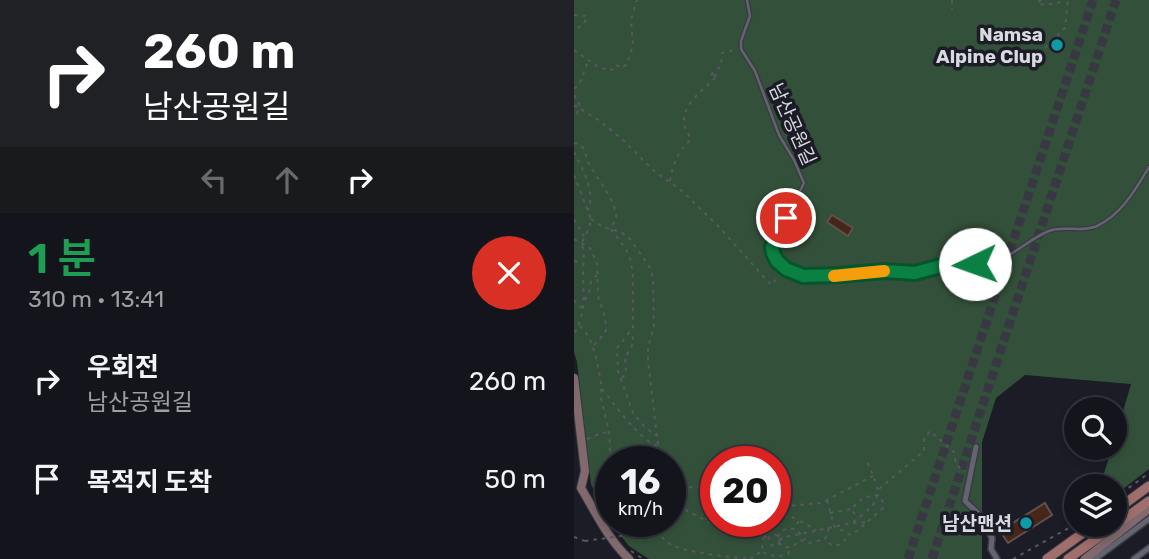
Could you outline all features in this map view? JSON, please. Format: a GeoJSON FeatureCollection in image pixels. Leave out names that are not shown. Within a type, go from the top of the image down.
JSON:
{"type":"FeatureCollection","features":[{"type":"Feature","properties":{"kind":"main road"},"geometry":{"type":"LineString","coordinates":[[574,377],[577,422],[585,471],[581,488],[574,497]]}},
{"type":"Feature","properties":{"kind":"main road"},"geometry":{"type":"LineString","coordinates":[[1127,502],[1149,486]]}},
{"type":"Feature","properties":{"kind":"main road"},"geometry":{"type":"LineString","coordinates":[[581,488],[595,511]]}},
{"type":"Feature","properties":{"kind":"main road"},"geometry":{"type":"LineString","coordinates":[[1068,559],[1149,501]]}},
{"type":"Feature","properties":{"kind":"main road"},"geometry":{"type":"LineString","coordinates":[[1085,559],[1095,555],[1149,509]]}},
{"type":"Feature","properties":{"kind":"main road"},"geometry":{"type":"LineString","coordinates":[[612,537],[618,549],[630,555]]}},
{"type":"Feature","properties":{"kind":"main road"},"geometry":{"type":"LineString","coordinates":[[1039,559],[1076,537]]}},
{"type":"Feature","properties":{"kind":"main road"},"geometry":{"type":"LineString","coordinates":[[1047,559],[1057,550]]}},
{"type":"Feature","properties":{"kind":"street"},"geometry":{"type":"LineString","coordinates":[[976,447],[965,501],[980,515],[992,538],[991,549],[997,559]]}},
{"type":"Feature","properties":{"kind":"street"},"geometry":{"type":"LineString","coordinates":[[1095,555],[1149,519]]}},
{"type":"Feature","properties":{"kind":"street"},"geometry":{"type":"LineString","coordinates":[[1134,559],[1149,548]]}},
{"type":"Feature","properties":{"kind":"lane"},"geometry":{"type":"LineString","coordinates":[[741,49],[741,41],[750,16],[747,0]]}},
{"type":"Feature","properties":{"kind":"lane","name":"남산공원길"},"geometry":{"type":"LineString","coordinates":[[741,49],[755,71],[779,135],[804,183],[772,247],[777,261],[786,269]]}},
{"type":"Feature","properties":{"kind":"lane"},"geometry":{"type":"LineString","coordinates":[[786,269],[803,276],[884,271],[915,273],[959,261],[993,263],[1051,230],[1086,229],[1104,222],[1126,203],[1149,167]]}},
{"type":"Feature","properties":{"kind":"path"},"geometry":{"type":"LineString","coordinates":[[574,50],[601,69],[612,70],[617,65],[622,68],[627,64],[633,45],[631,20],[637,0]]}},
{"type":"Feature","properties":{"kind":"path"},"geometry":{"type":"LineString","coordinates":[[952,0],[952,10]]}},
{"type":"Feature","properties":{"kind":"path"},"geometry":{"type":"LineString","coordinates":[[1041,0],[1037,3],[1045,5],[1063,0]]}},
{"type":"Feature","properties":{"kind":"path"},"geometry":{"type":"LineString","coordinates":[[1045,48],[1065,28],[1068,0]]}},
{"type":"Feature","properties":{"kind":"path"},"geometry":{"type":"LineString","coordinates":[[574,15],[587,16],[584,24],[574,30]]}},
{"type":"Feature","properties":{"kind":"path"},"geometry":{"type":"LineString","coordinates":[[670,182],[676,159],[691,139],[684,125],[685,112],[718,75],[710,76],[721,66],[722,53],[741,49]]}},
{"type":"Feature","properties":{"kind":"path"},"geometry":{"type":"LineString","coordinates":[[574,89],[584,77],[589,62]]}},
{"type":"Feature","properties":{"kind":"path"},"geometry":{"type":"LineString","coordinates":[[574,95],[579,104],[574,117]]}},
{"type":"Feature","properties":{"kind":"path"},"geometry":{"type":"LineString","coordinates":[[574,105],[600,121],[653,170],[670,182],[720,228],[771,285],[786,269]]}},
{"type":"Feature","properties":{"kind":"path"},"geometry":{"type":"LineString","coordinates":[[574,143],[583,148],[586,161],[616,213],[610,228]]}},
{"type":"Feature","properties":{"kind":"path"},"geometry":{"type":"LineString","coordinates":[[574,152],[589,188],[590,203],[587,211]]}},
{"type":"Feature","properties":{"kind":"path"},"geometry":{"type":"LineString","coordinates":[[574,175],[591,219],[603,227],[621,232],[630,239],[651,269],[654,327],[648,347],[648,360],[658,446]]}},
{"type":"Feature","properties":{"kind":"path"},"geometry":{"type":"LineString","coordinates":[[574,219],[584,236]]}},
{"type":"Feature","properties":{"kind":"path"},"geometry":{"type":"LineString","coordinates":[[581,244],[591,219]]}},
{"type":"Feature","properties":{"kind":"path"},"geometry":{"type":"LineString","coordinates":[[610,228],[626,249],[634,277],[633,328],[617,348],[618,371],[633,413],[657,436]]}},
{"type":"Feature","properties":{"kind":"path"},"geometry":{"type":"LineString","coordinates":[[574,239],[590,248],[597,263],[598,296],[606,330],[593,345]]}},
{"type":"Feature","properties":{"kind":"path"},"geometry":{"type":"LineString","coordinates":[[574,334],[579,325],[584,301],[584,249],[581,244]]}},
{"type":"Feature","properties":{"kind":"path"},"geometry":{"type":"LineString","coordinates":[[574,261],[583,263]]}},
{"type":"Feature","properties":{"kind":"path"},"geometry":{"type":"LineString","coordinates":[[584,301],[588,296],[591,281],[597,275]]}},
{"type":"Feature","properties":{"kind":"path"},"geometry":{"type":"LineString","coordinates":[[574,300],[583,308]]}},
{"type":"Feature","properties":{"kind":"path"},"geometry":{"type":"LineString","coordinates":[[579,325],[593,345],[600,394],[610,432],[610,446]]}},
{"type":"Feature","properties":{"kind":"path"},"geometry":{"type":"LineString","coordinates":[[621,379],[626,374],[625,358],[634,342],[631,331]]}},
{"type":"Feature","properties":{"kind":"path"},"geometry":{"type":"LineString","coordinates":[[601,388],[633,426],[656,446]]}},
{"type":"Feature","properties":{"kind":"path"},"geometry":{"type":"LineString","coordinates":[[878,490],[924,451],[924,439],[930,430],[954,452],[957,465],[970,474]]}},
{"type":"Feature","properties":{"kind":"path"},"geometry":{"type":"LineString","coordinates":[[582,440],[610,432]]}},
{"type":"Feature","properties":{"kind":"path"},"geometry":{"type":"LineString","coordinates":[[852,523],[877,500],[878,490],[867,461]]}},
{"type":"Feature","properties":{"kind":"path"},"geometry":{"type":"LineString","coordinates":[[1127,489],[1149,473]]}},
{"type":"Feature","properties":{"kind":"path"},"geometry":{"type":"LineString","coordinates":[[791,506],[821,503],[873,476]]}},
{"type":"Feature","properties":{"kind":"path"},"geometry":{"type":"LineString","coordinates":[[827,500],[834,526],[850,535],[883,508],[883,502],[878,495]]}},
{"type":"Feature","properties":{"kind":"path"},"geometry":{"type":"LineString","coordinates":[[830,513],[852,509],[866,496],[878,495]]}},
{"type":"Feature","properties":{"kind":"path"},"geometry":{"type":"LineString","coordinates":[[852,509],[859,518]]}},
{"type":"Feature","properties":{"kind":"path"},"geometry":{"type":"LineString","coordinates":[[791,517],[816,530]]}},
{"type":"Feature","properties":{"kind":"path"},"geometry":{"type":"LineString","coordinates":[[791,547],[784,548],[779,540],[772,535],[768,539],[771,545],[775,546],[779,540],[782,531],[793,528],[799,521]]}},
{"type":"Feature","properties":{"kind":"path"},"geometry":{"type":"LineString","coordinates":[[779,540],[834,526],[866,522]]}},
{"type":"Feature","properties":{"kind":"path"},"geometry":{"type":"LineString","coordinates":[[825,539],[830,527]]}},
{"type":"Feature","properties":{"kind":"path"},"geometry":{"type":"LineString","coordinates":[[793,528],[798,530],[805,541]]}},
{"type":"Feature","properties":{"kind":"path"},"geometry":{"type":"LineString","coordinates":[[1013,559],[1064,531]]}},
{"type":"Feature","properties":{"kind":"path"},"geometry":{"type":"LineString","coordinates":[[825,539],[836,547],[846,540],[848,534]]}},
{"type":"Feature","properties":{"kind":"path"},"geometry":{"type":"LineString","coordinates":[[574,537],[584,541],[613,537]]}},
{"type":"Feature","properties":{"kind":"path"},"geometry":{"type":"LineString","coordinates":[[617,537],[621,540]]}},
{"type":"Feature","properties":{"kind":"path"},"geometry":{"type":"LineString","coordinates":[[662,537],[672,546],[710,554],[749,559],[762,551]]}},
{"type":"Feature","properties":{"kind":"path"},"geometry":{"type":"LineString","coordinates":[[762,551],[764,537]]}},
{"type":"Feature","properties":{"kind":"path"},"geometry":{"type":"LineString","coordinates":[[762,551],[769,555],[782,556],[788,554],[791,547],[800,540],[808,543],[825,539]]}},
{"type":"Feature","properties":{"kind":"path"},"geometry":{"type":"LineString","coordinates":[[630,555],[643,559]]}},
{"type":"Feature","properties":{"kind":"green space"},"geometry":{"type":"Polygon","coordinates":[[[574,0],[1149,0],[1149,469],[1127,486],[1127,474],[1104,474],[1108,460],[1127,460],[1127,398],[1131,384],[1025,375],[996,398],[982,442],[982,559],[649,559],[629,546],[622,537],[686,537],[686,446],[595,446],[595,493],[591,484],[574,352],[574,0]]]}},
{"type":"Feature","properties":{"kind":"building"},"geometry":{"type":"Polygon","coordinates":[[[832,215],[853,228],[848,236],[827,222],[832,215]]]}},
{"type":"Feature","properties":{"kind":"building","name":"남산맨션"},"geometry":{"type":"Polygon","coordinates":[[[1045,503],[1052,515],[1008,543],[1000,531],[1045,503]]]}},
{"type":"Feature","properties":{"kind":"tunnel"},"geometry":{"type":"LineString","coordinates":[[908,559],[1093,0]]}},
{"type":"Feature","properties":{"kind":"tunnel"},"geometry":{"type":"LineString","coordinates":[[932,559],[1116,0]]}},
{"type":"Feature","properties":{"kind":"slow traffic"},"geometry":{"type":"LineString","coordinates":[[834,276],[884,271]]}},
{"type":"Feature","properties":{"kind":"place","name":"Namsa Alpine Clup"},"geometry":{"type":"Point","coordinates":[1057,45]}},
{"type":"Feature","properties":{"kind":"place","name":"남산맨션"},"geometry":{"type":"Point","coordinates":[1026,523]}},
{"type":"Feature","properties":{"kind":"route"},"geometry":{"type":"LineString","coordinates":[[786,218],[772,247],[773,253],[786,269],[803,276],[884,271],[915,273],[959,261],[975,264]]}}]}
